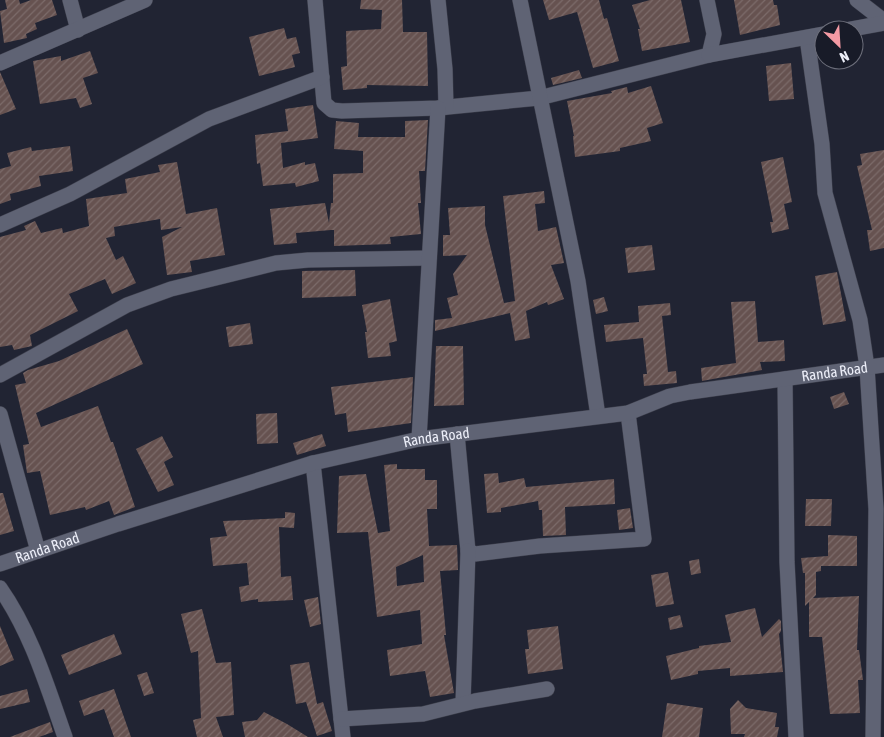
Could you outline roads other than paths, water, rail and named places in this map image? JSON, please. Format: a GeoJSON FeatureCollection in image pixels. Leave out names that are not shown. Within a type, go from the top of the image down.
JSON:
{"type":"FeatureCollection","features":[{"type":"Feature","properties":{"kind":"street"},"geometry":{"type":"LineString","coordinates":[[70,0],[78,30]]}},
{"type":"Feature","properties":{"kind":"street"},"geometry":{"type":"LineString","coordinates":[[0,63],[78,30],[118,5],[145,0]]}},
{"type":"Feature","properties":{"kind":"street"},"geometry":{"type":"LineString","coordinates":[[315,0],[324,103],[332,110],[442,108],[539,98],[709,55],[814,36]]}},
{"type":"Feature","properties":{"kind":"street"},"geometry":{"type":"LineString","coordinates":[[419,439],[429,258],[445,69],[438,0]]}},
{"type":"Feature","properties":{"kind":"street"},"geometry":{"type":"LineString","coordinates":[[520,0],[578,281],[598,416]]}},
{"type":"Feature","properties":{"kind":"street"},"geometry":{"type":"LineString","coordinates":[[707,0],[714,34],[709,55]]}},
{"type":"Feature","properties":{"kind":"street"},"geometry":{"type":"LineString","coordinates":[[857,0],[884,22]]}},
{"type":"Feature","properties":{"kind":"street"},"geometry":{"type":"LineString","coordinates":[[864,26],[884,22]]}},
{"type":"Feature","properties":{"kind":"street"},"geometry":{"type":"LineString","coordinates":[[807,38],[822,144],[825,193],[860,320],[867,367],[876,509],[874,737]]}},
{"type":"Feature","properties":{"kind":"street"},"geometry":{"type":"LineString","coordinates":[[0,225],[70,194],[209,119],[322,77]]}},
{"type":"Feature","properties":{"kind":"street"},"geometry":{"type":"LineString","coordinates":[[0,375],[127,305],[171,288],[276,263],[308,260],[429,258]]}},
{"type":"Feature","properties":{"kind":"street","name":"Randa Road"},"geometry":{"type":"LineString","coordinates":[[0,564],[313,463],[419,439],[628,413],[670,396],[690,392],[884,365]]}},
{"type":"Feature","properties":{"kind":"street"},"geometry":{"type":"LineString","coordinates":[[784,379],[787,562],[796,737]]}},
{"type":"Feature","properties":{"kind":"street"},"geometry":{"type":"LineString","coordinates":[[468,551],[475,554],[540,546],[644,539],[628,413]]}},
{"type":"Feature","properties":{"kind":"street"},"geometry":{"type":"LineString","coordinates":[[0,414],[38,551]]}},
{"type":"Feature","properties":{"kind":"street"},"geometry":{"type":"LineString","coordinates":[[457,434],[468,551],[463,703]]}},
{"type":"Feature","properties":{"kind":"street"},"geometry":{"type":"LineString","coordinates":[[313,463],[343,737]]}},
{"type":"Feature","properties":{"kind":"street"},"geometry":{"type":"LineString","coordinates":[[0,588],[11,606],[41,668],[65,737]]}},
{"type":"Feature","properties":{"kind":"street"},"geometry":{"type":"LineString","coordinates":[[341,719],[407,716],[463,703],[547,690]]}}]}
